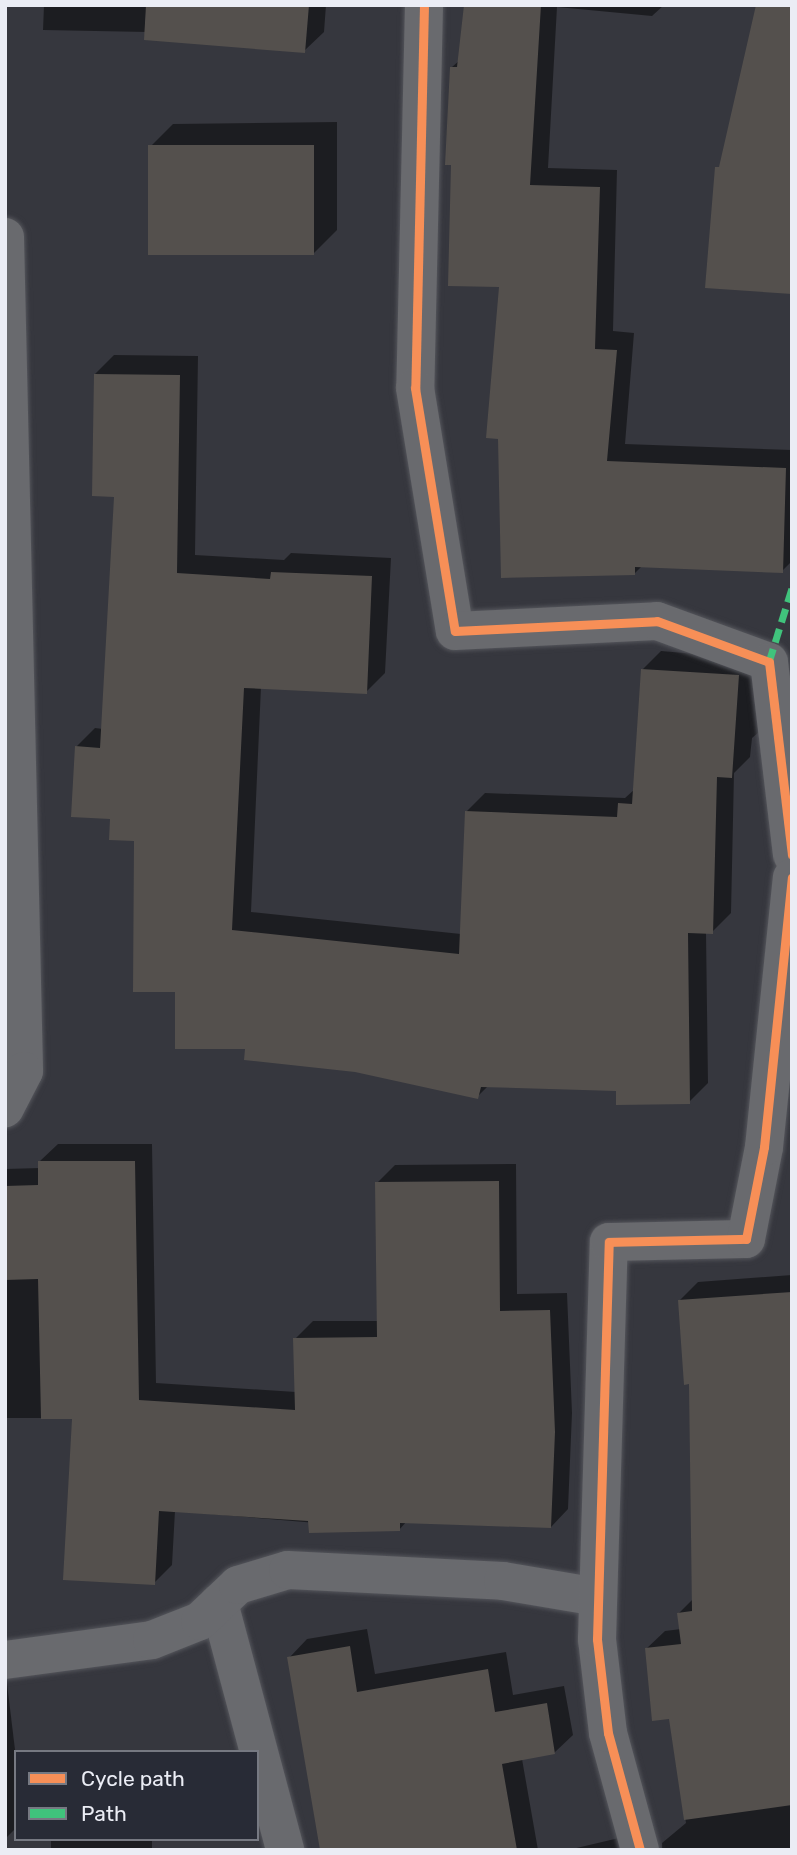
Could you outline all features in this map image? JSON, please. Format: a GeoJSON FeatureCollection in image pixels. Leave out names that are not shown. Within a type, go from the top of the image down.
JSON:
{"type":"FeatureCollection","features":[{"type":"Feature","properties":{"kind":"street"},"geometry":{"type":"LineString","coordinates":[[424,5],[415,388],[455,631],[657,621],[769,662],[792,855]]}},
{"type":"Feature","properties":{"kind":"street"},"geometry":{"type":"LineString","coordinates":[[5,237],[24,1071],[5,1108]]}},
{"type":"Feature","properties":{"kind":"street"},"geometry":{"type":"LineString","coordinates":[[640,1850],[600,1691],[598,1597],[609,1242],[746,1239],[764,1147],[792,877]]}},
{"type":"Feature","properties":{"kind":"street"},"geometry":{"type":"LineString","coordinates":[[5,1660],[152,1640],[200,1621],[238,1586],[288,1570],[503,1581],[598,1597]]}},
{"type":"Feature","properties":{"kind":"street"},"geometry":{"type":"LineString","coordinates":[[219,1603],[258,1750]]}},
{"type":"Feature","properties":{"kind":"street"},"geometry":{"type":"LineString","coordinates":[[259,1753],[285,1850]]}},
{"type":"Feature","properties":{"kind":"building"},"geometry":{"type":"Polygon","coordinates":[[[146,5],[309,5],[305,53],[144,40],[146,5]]]}},
{"type":"Feature","properties":{"kind":"building"},"geometry":{"type":"Polygon","coordinates":[[[464,5],[541,5],[530,185],[600,187],[595,349],[617,350],[607,461],[786,468],[783,573],[635,567],[635,575],[501,578],[498,439],[486,438],[499,287],[448,286],[451,165],[445,165],[450,67],[457,67],[464,5]]]}},
{"type":"Feature","properties":{"kind":"building"},"geometry":{"type":"Polygon","coordinates":[[[756,5],[792,5],[792,294],[705,288],[715,167],[719,167],[756,5]]]}},
{"type":"Feature","properties":{"kind":"building"},"geometry":{"type":"Polygon","coordinates":[[[148,145],[314,145],[314,255],[148,255],[148,145]]]}},
{"type":"Feature","properties":{"kind":"building"},"geometry":{"type":"Polygon","coordinates":[[[94,374],[180,375],[177,573],[270,579],[271,572],[372,576],[367,694],[244,688],[232,930],[459,954],[465,811],[617,817],[618,803],[632,804],[641,669],[739,675],[732,778],[717,777],[713,934],[688,933],[690,1104],[616,1105],[616,1091],[481,1087],[478,1099],[355,1072],[244,1060],[245,1049],[175,1049],[175,992],[133,992],[134,841],[109,840],[110,819],[71,817],[75,746],[100,748],[114,497],[92,496],[94,374]]]}},
{"type":"Feature","properties":{"kind":"building"},"geometry":{"type":"Polygon","coordinates":[[[38,1161],[135,1161],[139,1400],[295,1410],[293,1338],[377,1337],[375,1182],[499,1181],[500,1311],[550,1310],[555,1432],[551,1528],[400,1523],[400,1531],[309,1533],[308,1521],[159,1511],[155,1585],[63,1580],[72,1419],[41,1419],[38,1279],[5,1280],[5,1186],[38,1185],[38,1161]]]}},
{"type":"Feature","properties":{"kind":"building"},"geometry":{"type":"Polygon","coordinates":[[[792,1292],[792,1805],[684,1820],[669,1719],[652,1721],[645,1648],[681,1644],[677,1613],[692,1611],[689,1384],[684,1385],[678,1300],[792,1292]]]}},
{"type":"Feature","properties":{"kind":"building"},"geometry":{"type":"Polygon","coordinates":[[[350,1646],[357,1692],[488,1669],[495,1712],[547,1703],[555,1754],[502,1764],[517,1850],[320,1850],[287,1657],[350,1646]]]}},
{"type":"Feature","properties":{"kind":"marked path"},"geometry":{"type":"LineString","coordinates":[[769,662],[792,588]]}},
{"type":"Feature","properties":{"kind":"cycle path"},"geometry":{"type":"LineString","coordinates":[[424,5],[415,388],[455,631],[657,621],[769,662],[792,855]]}},
{"type":"Feature","properties":{"kind":"cycle path"},"geometry":{"type":"LineString","coordinates":[[640,1850],[608,1733],[597,1639],[609,1242],[746,1239],[764,1147],[792,877]]}}]}
